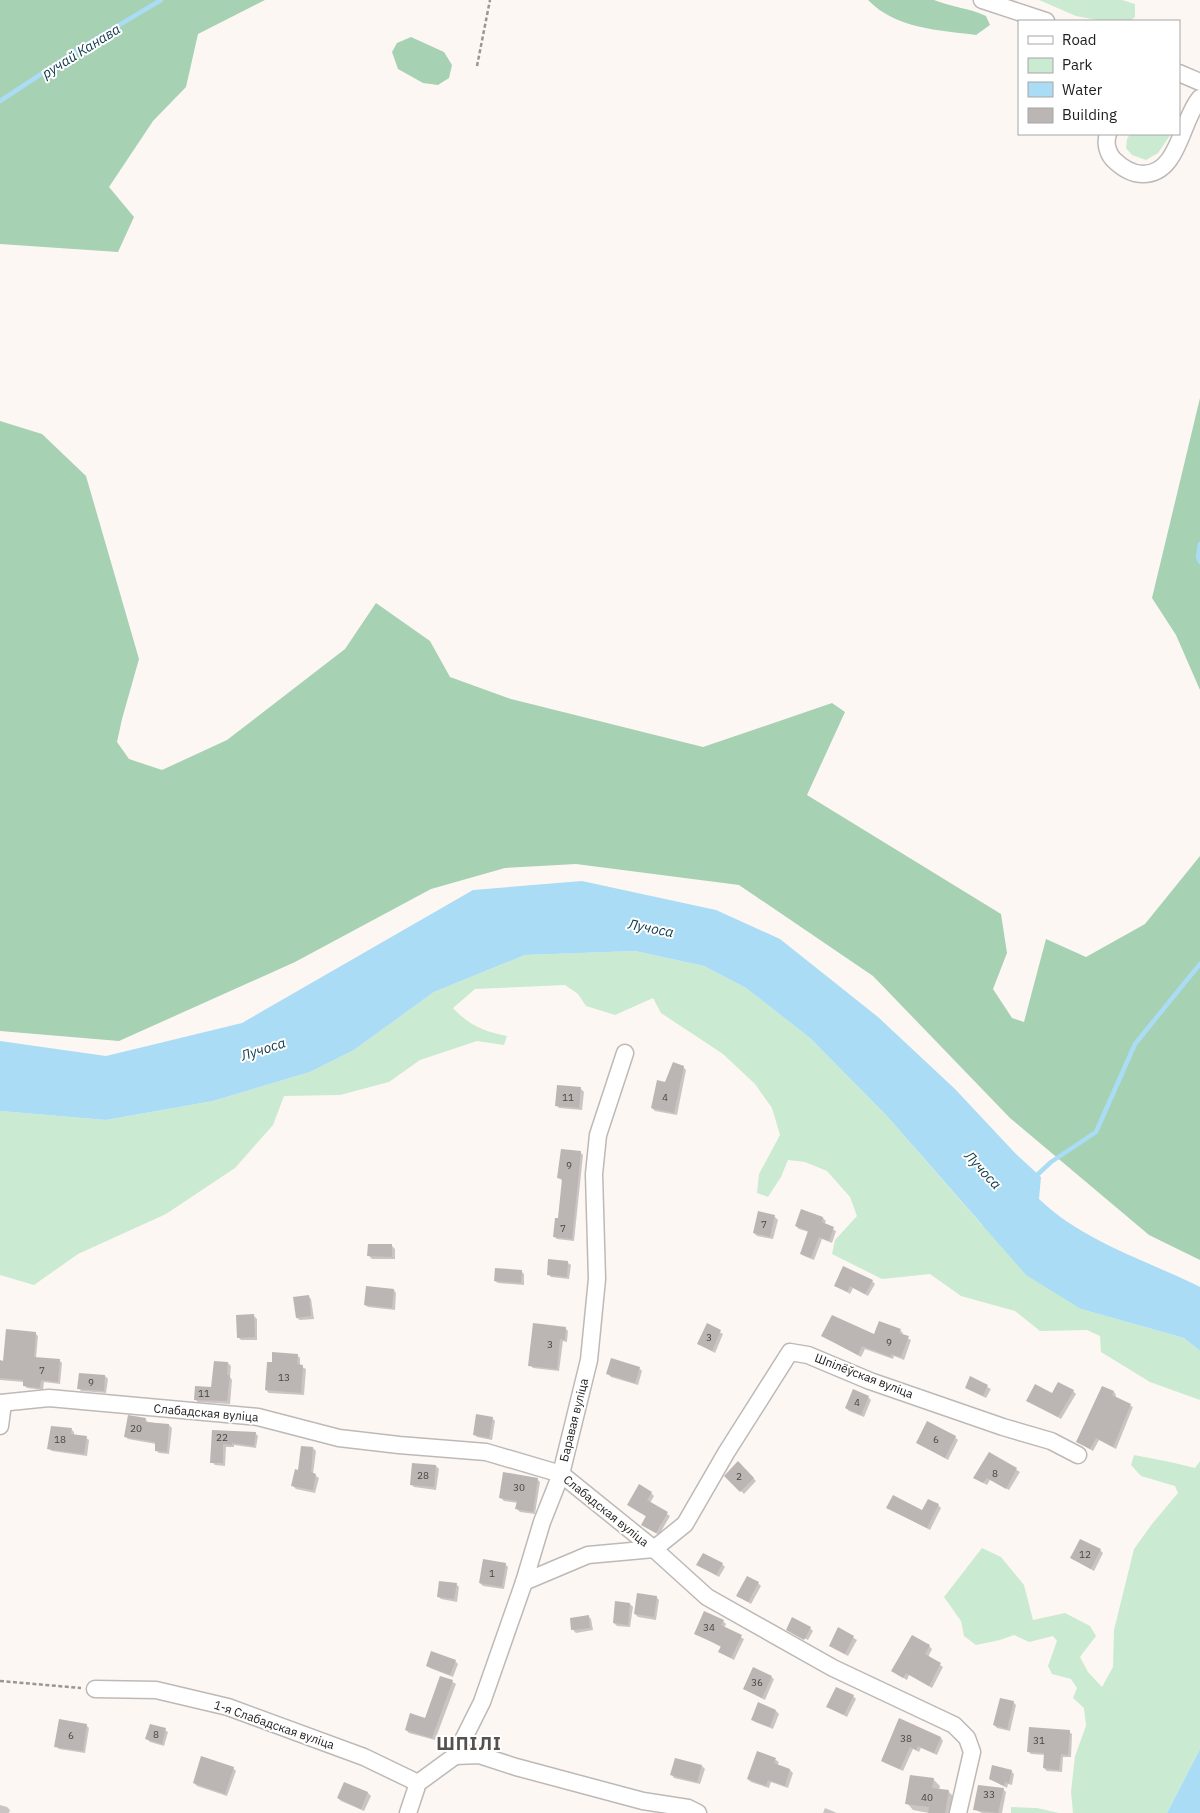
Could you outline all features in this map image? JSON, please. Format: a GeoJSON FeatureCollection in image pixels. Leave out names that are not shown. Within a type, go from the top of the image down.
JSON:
{"type":"FeatureCollection","features":[{"type":"Feature","properties":{"kind":"street"},"geometry":{"type":"LineString","coordinates":[[982,0],[1043,20]]}},
{"type":"Feature","properties":{"kind":"street"},"geometry":{"type":"LineString","coordinates":[[1180,73],[1200,82]]}},
{"type":"Feature","properties":{"kind":"street"},"geometry":{"type":"LineString","coordinates":[[1108,135],[1108,154],[1117,164],[1124,169],[1138,174],[1152,174],[1166,165],[1174,153],[1193,106],[1200,98]]}},
{"type":"Feature","properties":{"kind":"street","name":"Баравая вуліца"},"geometry":{"type":"LineString","coordinates":[[418,1783],[455,1756],[482,1702],[524,1582],[542,1522],[561,1474],[589,1360],[597,1279],[594,1174],[598,1136],[625,1053]]}},
{"type":"Feature","properties":{"kind":"street","name":"Шпілёўская вуліца"},"geometry":{"type":"LineString","coordinates":[[654,1549],[685,1524],[726,1453],[790,1352],[808,1355],[870,1381],[1051,1442],[1078,1455]]}},
{"type":"Feature","properties":{"kind":"street","name":"Слабадская вуліца"},"geometry":{"type":"LineString","coordinates":[[2,1403],[50,1398],[258,1417],[339,1438],[486,1452],[561,1474],[654,1549],[707,1597],[833,1668],[954,1725],[967,1738],[972,1752],[958,1813]]}},
{"type":"Feature","properties":{"kind":"street"},"geometry":{"type":"LineString","coordinates":[[0,1426],[2,1403]]}},
{"type":"Feature","properties":{"kind":"street"},"geometry":{"type":"LineString","coordinates":[[524,1582],[588,1555],[654,1549]]}},
{"type":"Feature","properties":{"kind":"street","name":"1-я Слабадская вуліца"},"geometry":{"type":"LineString","coordinates":[[94,1689],[156,1690],[228,1707],[364,1757],[418,1783]]}},
{"type":"Feature","properties":{"kind":"street"},"geometry":{"type":"LineString","coordinates":[[455,1756],[479,1755],[516,1767],[643,1801],[688,1808],[698,1813]]}},
{"type":"Feature","properties":{"kind":"street"},"geometry":{"type":"LineString","coordinates":[[408,1813],[418,1783]]}},
{"type":"Feature","properties":{"kind":"path"},"geometry":{"type":"LineString","coordinates":[[477,66],[490,0]]}},
{"type":"Feature","properties":{"kind":"path"},"geometry":{"type":"LineString","coordinates":[[0,1681],[94,1689]]}},
{"type":"Feature","properties":{"kind":"green space"},"geometry":{"type":"Polygon","coordinates":[[[0,0],[265,0],[198,34],[186,87],[153,121],[109,187],[134,217],[118,252],[0,244],[0,0]]]}},
{"type":"Feature","properties":{"kind":"green space"},"geometry":{"type":"Polygon","coordinates":[[[868,0],[934,0],[986,16],[990,25],[976,35],[933,29],[891,17],[879,10],[868,0]]]}},
{"type":"Feature","properties":{"kind":"green space"},"geometry":{"type":"Polygon","coordinates":[[[1039,0],[1122,0],[1135,4],[1135,17],[1131,20],[1098,20],[1076,16],[1039,0]]]}},
{"type":"Feature","properties":{"kind":"green space"},"geometry":{"type":"Polygon","coordinates":[[[411,37],[444,52],[452,65],[449,78],[438,85],[423,83],[398,69],[392,52],[397,43],[411,37]]]}},
{"type":"Feature","properties":{"kind":"green space"},"geometry":{"type":"Polygon","coordinates":[[[1129,135],[1170,135],[1158,153],[1146,160],[1132,155],[1126,148],[1129,135]]]}},
{"type":"Feature","properties":{"kind":"green space"},"geometry":{"type":"Polygon","coordinates":[[[1200,398],[1200,690],[1176,635],[1152,598],[1200,398]]]}},
{"type":"Feature","properties":{"kind":"green space"},"geometry":{"type":"Polygon","coordinates":[[[0,421],[42,434],[86,476],[139,659],[117,742],[129,759],[162,770],[227,740],[345,649],[376,603],[430,641],[450,677],[511,699],[703,747],[832,703],[845,712],[807,795],[1001,914],[1007,953],[993,989],[1012,1018],[1024,1022],[1046,939],[1086,957],[1145,924],[1200,856],[1200,1260],[1149,1235],[1010,1118],[873,976],[739,885],[576,864],[505,868],[431,889],[295,962],[119,1041],[0,1031],[0,421]]]}},
{"type":"Feature","properties":{"kind":"green space"},"geometry":{"type":"Polygon","coordinates":[[[635,951],[704,966],[746,988],[810,1038],[886,1115],[981,1224],[1081,1309],[1184,1338],[1200,1351],[1200,1400],[1150,1382],[1101,1352],[1100,1336],[1087,1330],[1040,1331],[1015,1311],[961,1296],[930,1274],[882,1279],[832,1254],[835,1240],[857,1216],[850,1197],[827,1171],[805,1162],[788,1160],[781,1177],[768,1197],[757,1193],[759,1174],[780,1135],[772,1108],[755,1084],[723,1054],[661,1013],[653,998],[615,1015],[586,1006],[578,994],[565,985],[475,989],[453,1008],[477,1027],[507,1036],[504,1045],[477,1041],[420,1060],[389,1082],[340,1095],[284,1096],[273,1125],[235,1168],[166,1214],[78,1254],[34,1285],[0,1275],[0,1111],[106,1120],[213,1101],[310,1072],[354,1050],[434,992],[525,955],[635,951]]]}},
{"type":"Feature","properties":{"kind":"green space"},"geometry":{"type":"Polygon","coordinates":[[[1134,1455],[1195,1468],[1200,1461],[1200,1749],[1167,1813],[1073,1813],[1071,1792],[1075,1756],[1086,1726],[1084,1708],[1073,1698],[1077,1688],[1071,1679],[1052,1674],[1048,1666],[1057,1641],[1053,1636],[1029,1642],[1014,1635],[976,1645],[964,1636],[961,1621],[944,1597],[982,1548],[1001,1557],[1024,1585],[1033,1620],[1065,1613],[1090,1626],[1096,1636],[1080,1657],[1088,1672],[1102,1687],[1113,1667],[1114,1630],[1134,1549],[1178,1493],[1175,1486],[1141,1476],[1131,1465],[1134,1455]]]}},
{"type":"Feature","properties":{"kind":"green space"},"geometry":{"type":"Polygon","coordinates":[[[1011,1807],[1037,1808],[1059,1813],[1011,1813],[1011,1807]]]}},
{"type":"Feature","properties":{"kind":"water","name":"Лучоса"},"geometry":{"type":"Polygon","coordinates":[[[582,881],[716,910],[780,939],[878,1017],[955,1089],[1016,1154],[1041,1177],[1039,1199],[1057,1214],[1095,1239],[1200,1287],[1200,1351],[1184,1338],[1081,1309],[1026,1275],[886,1115],[810,1038],[746,988],[704,966],[635,951],[525,955],[434,992],[354,1050],[310,1072],[213,1101],[106,1120],[0,1111],[0,1041],[106,1056],[242,1023],[473,890],[582,881]]]}},
{"type":"Feature","properties":{"kind":"water"},"geometry":{"type":"Polygon","coordinates":[[[1200,1749],[1200,1813],[1167,1813],[1200,1749]]]}},
{"type":"Feature","properties":{"kind":"building"},"geometry":{"type":"Polygon","coordinates":[[[673,1062],[684,1066],[674,1113],[651,1108],[657,1080],[665,1082],[673,1062]]]}},
{"type":"Feature","properties":{"kind":"building"},"geometry":{"type":"Polygon","coordinates":[[[557,1085],[581,1087],[579,1108],[555,1106],[557,1085]]]}},
{"type":"Feature","properties":{"kind":"building"},"geometry":{"type":"Polygon","coordinates":[[[561,1149],[581,1151],[572,1239],[553,1237],[555,1218],[558,1218],[562,1179],[557,1178],[561,1149]]]}},
{"type":"Feature","properties":{"kind":"building"},"geometry":{"type":"Polygon","coordinates":[[[801,1209],[823,1217],[822,1222],[834,1227],[829,1241],[819,1237],[811,1258],[800,1254],[808,1231],[795,1226],[801,1209]]]}},
{"type":"Feature","properties":{"kind":"building"},"geometry":{"type":"Polygon","coordinates":[[[758,1211],[775,1215],[770,1237],[753,1233],[758,1211]]]}},
{"type":"Feature","properties":{"kind":"building"},"geometry":{"type":"Polygon","coordinates":[[[368,1244],[392,1244],[392,1257],[367,1256],[368,1244]]]}},
{"type":"Feature","properties":{"kind":"building"},"geometry":{"type":"Polygon","coordinates":[[[548,1259],[568,1261],[567,1277],[547,1275],[548,1259]]]}},
{"type":"Feature","properties":{"kind":"building"},"geometry":{"type":"Polygon","coordinates":[[[843,1266],[873,1280],[865,1294],[850,1286],[847,1292],[834,1286],[843,1266]]]}},
{"type":"Feature","properties":{"kind":"building"},"geometry":{"type":"Polygon","coordinates":[[[495,1268],[522,1270],[521,1283],[494,1281],[495,1268]]]}},
{"type":"Feature","properties":{"kind":"building"},"geometry":{"type":"Polygon","coordinates":[[[366,1286],[394,1289],[392,1308],[364,1305],[366,1286]]]}},
{"type":"Feature","properties":{"kind":"building"},"geometry":{"type":"Polygon","coordinates":[[[309,1295],[311,1316],[296,1318],[293,1297],[309,1295]]]}},
{"type":"Feature","properties":{"kind":"building"},"geometry":{"type":"Polygon","coordinates":[[[254,1314],[255,1337],[237,1338],[236,1315],[254,1314]]]}},
{"type":"Feature","properties":{"kind":"building"},"geometry":{"type":"Polygon","coordinates":[[[832,1315],[874,1334],[879,1321],[901,1329],[899,1333],[909,1336],[901,1357],[891,1354],[891,1357],[862,1346],[858,1355],[821,1336],[832,1315]]]}},
{"type":"Feature","properties":{"kind":"building"},"geometry":{"type":"Polygon","coordinates":[[[533,1323],[566,1327],[565,1340],[560,1339],[557,1369],[528,1366],[533,1323]]]}},
{"type":"Feature","properties":{"kind":"building"},"geometry":{"type":"Polygon","coordinates":[[[707,1323],[721,1330],[712,1351],[697,1344],[707,1323]]]}},
{"type":"Feature","properties":{"kind":"building"},"geometry":{"type":"Polygon","coordinates":[[[6,1329],[36,1332],[34,1357],[60,1359],[58,1382],[41,1380],[40,1388],[23,1386],[23,1380],[0,1378],[0,1360],[3,1361],[6,1329]]]}},
{"type":"Feature","properties":{"kind":"building"},"geometry":{"type":"Polygon","coordinates":[[[272,1352],[298,1354],[297,1364],[303,1365],[301,1393],[265,1390],[267,1362],[272,1362],[272,1352]]]}},
{"type":"Feature","properties":{"kind":"building"},"geometry":{"type":"Polygon","coordinates":[[[611,1358],[640,1367],[635,1383],[606,1374],[611,1358]]]}},
{"type":"Feature","properties":{"kind":"building"},"geometry":{"type":"Polygon","coordinates":[[[214,1361],[228,1362],[227,1375],[230,1375],[227,1401],[194,1400],[195,1386],[211,1387],[214,1361]]]}},
{"type":"Feature","properties":{"kind":"building"},"geometry":{"type":"Polygon","coordinates":[[[79,1373],[105,1375],[104,1391],[77,1389],[79,1373]]]}},
{"type":"Feature","properties":{"kind":"building"},"geometry":{"type":"Polygon","coordinates":[[[970,1376],[988,1385],[983,1396],[965,1388],[970,1376]]]}},
{"type":"Feature","properties":{"kind":"building"},"geometry":{"type":"Polygon","coordinates":[[[1058,1382],[1074,1390],[1058,1417],[1026,1401],[1035,1384],[1052,1393],[1058,1382]]]}},
{"type":"Feature","properties":{"kind":"building"},"geometry":{"type":"Polygon","coordinates":[[[1102,1386],[1114,1391],[1112,1395],[1131,1404],[1113,1447],[1096,1438],[1090,1449],[1076,1442],[1102,1386]]]}},
{"type":"Feature","properties":{"kind":"building"},"geometry":{"type":"Polygon","coordinates":[[[853,1389],[869,1396],[861,1415],[845,1408],[853,1389]]]}},
{"type":"Feature","properties":{"kind":"building"},"geometry":{"type":"Polygon","coordinates":[[[476,1414],[493,1417],[489,1438],[473,1435],[476,1414]]]}},
{"type":"Feature","properties":{"kind":"building"},"geometry":{"type":"Polygon","coordinates":[[[128,1415],[146,1418],[145,1422],[169,1424],[167,1452],[155,1451],[155,1442],[124,1437],[128,1415]]]}},
{"type":"Feature","properties":{"kind":"building"},"geometry":{"type":"Polygon","coordinates":[[[927,1421],[956,1436],[945,1458],[916,1443],[927,1421]]]}},
{"type":"Feature","properties":{"kind":"building"},"geometry":{"type":"Polygon","coordinates":[[[51,1426],[72,1428],[71,1434],[87,1436],[84,1454],[47,1449],[51,1426]]]}},
{"type":"Feature","properties":{"kind":"building"},"geometry":{"type":"Polygon","coordinates":[[[212,1430],[256,1432],[254,1446],[232,1443],[232,1445],[223,1444],[223,1463],[210,1463],[212,1430]]]}},
{"type":"Feature","properties":{"kind":"building"},"geometry":{"type":"Polygon","coordinates":[[[301,1446],[313,1447],[311,1472],[316,1474],[313,1490],[291,1486],[295,1469],[298,1470],[301,1446]]]}},
{"type":"Feature","properties":{"kind":"building"},"geometry":{"type":"Polygon","coordinates":[[[989,1452],[1017,1468],[1006,1489],[987,1478],[983,1483],[973,1478],[989,1452]]]}},
{"type":"Feature","properties":{"kind":"building"},"geometry":{"type":"Polygon","coordinates":[[[738,1461],[754,1478],[740,1492],[724,1476],[738,1461]]]}},
{"type":"Feature","properties":{"kind":"building"},"geometry":{"type":"Polygon","coordinates":[[[412,1463],[436,1465],[434,1487],[410,1485],[412,1463]]]}},
{"type":"Feature","properties":{"kind":"building"},"geometry":{"type":"Polygon","coordinates":[[[503,1472],[538,1478],[533,1512],[515,1509],[517,1501],[499,1498],[503,1472]]]}},
{"type":"Feature","properties":{"kind":"building"},"geometry":{"type":"Polygon","coordinates":[[[639,1484],[652,1492],[647,1500],[668,1512],[656,1533],[641,1525],[646,1516],[627,1505],[639,1484]]]}},
{"type":"Feature","properties":{"kind":"building"},"geometry":{"type":"Polygon","coordinates":[[[893,1495],[922,1510],[928,1499],[939,1504],[927,1528],[886,1508],[893,1495]]]}},
{"type":"Feature","properties":{"kind":"building"},"geometry":{"type":"Polygon","coordinates":[[[1080,1539],[1101,1549],[1091,1569],[1070,1558],[1080,1539]]]}},
{"type":"Feature","properties":{"kind":"building"},"geometry":{"type":"Polygon","coordinates":[[[703,1553],[723,1563],[716,1575],[696,1565],[703,1553]]]}},
{"type":"Feature","properties":{"kind":"building"},"geometry":{"type":"Polygon","coordinates":[[[483,1559],[506,1563],[502,1587],[479,1583],[483,1559]]]}},
{"type":"Feature","properties":{"kind":"building"},"geometry":{"type":"Polygon","coordinates":[[[747,1576],[759,1582],[748,1602],[736,1596],[747,1576]]]}},
{"type":"Feature","properties":{"kind":"building"},"geometry":{"type":"Polygon","coordinates":[[[439,1581],[457,1583],[454,1599],[437,1597],[439,1581]]]}},
{"type":"Feature","properties":{"kind":"building"},"geometry":{"type":"Polygon","coordinates":[[[637,1593],[657,1596],[654,1617],[634,1614],[637,1593]]]}},
{"type":"Feature","properties":{"kind":"building"},"geometry":{"type":"Polygon","coordinates":[[[615,1601],[630,1603],[628,1625],[613,1623],[615,1601]]]}},
{"type":"Feature","properties":{"kind":"building"},"geometry":{"type":"Polygon","coordinates":[[[704,1611],[724,1620],[721,1625],[742,1635],[731,1658],[718,1652],[721,1646],[694,1634],[704,1611]]]}},
{"type":"Feature","properties":{"kind":"building"},"geometry":{"type":"Polygon","coordinates":[[[589,1615],[590,1628],[571,1630],[570,1618],[589,1615]]]}},
{"type":"Feature","properties":{"kind":"building"},"geometry":{"type":"Polygon","coordinates":[[[792,1617],[811,1627],[804,1640],[786,1630],[792,1617]]]}},
{"type":"Feature","properties":{"kind":"building"},"geometry":{"type":"Polygon","coordinates":[[[838,1627],[854,1636],[845,1654],[829,1646],[838,1627]]]}},
{"type":"Feature","properties":{"kind":"building"},"geometry":{"type":"Polygon","coordinates":[[[912,1635],[930,1645],[925,1654],[941,1663],[929,1686],[906,1673],[903,1678],[891,1671],[912,1635]]]}},
{"type":"Feature","properties":{"kind":"building"},"geometry":{"type":"Polygon","coordinates":[[[431,1651],[456,1660],[450,1675],[426,1666],[431,1651]]]}},
{"type":"Feature","properties":{"kind":"building"},"geometry":{"type":"Polygon","coordinates":[[[753,1667],[772,1676],[762,1698],[743,1689],[753,1667]]]}},
{"type":"Feature","properties":{"kind":"building"},"geometry":{"type":"Polygon","coordinates":[[[440,1676],[453,1680],[432,1738],[405,1730],[410,1713],[425,1718],[440,1676]]]}},
{"type":"Feature","properties":{"kind":"building"},"geometry":{"type":"Polygon","coordinates":[[[836,1687],[854,1695],[844,1715],[826,1707],[836,1687]]]}},
{"type":"Feature","properties":{"kind":"building"},"geometry":{"type":"Polygon","coordinates":[[[1000,1698],[1014,1701],[1007,1729],[993,1725],[1000,1698]]]}},
{"type":"Feature","properties":{"kind":"building"},"geometry":{"type":"Polygon","coordinates":[[[758,1702],[776,1710],[770,1727],[751,1720],[758,1702]]]}},
{"type":"Feature","properties":{"kind":"building"},"geometry":{"type":"Polygon","coordinates":[[[899,1718],[941,1737],[934,1753],[918,1746],[916,1750],[910,1747],[900,1769],[881,1761],[899,1718]]]}},
{"type":"Feature","properties":{"kind":"building"},"geometry":{"type":"Polygon","coordinates":[[[59,1719],[87,1724],[83,1751],[54,1747],[59,1719]]]}},
{"type":"Feature","properties":{"kind":"building"},"geometry":{"type":"Polygon","coordinates":[[[150,1724],[166,1728],[162,1744],[145,1739],[150,1724]]]}},
{"type":"Feature","properties":{"kind":"building"},"geometry":{"type":"Polygon","coordinates":[[[1029,1727],[1070,1730],[1068,1755],[1061,1754],[1059,1770],[1043,1768],[1044,1753],[1027,1752],[1029,1727]]]}},
{"type":"Feature","properties":{"kind":"building"},"geometry":{"type":"Polygon","coordinates":[[[757,1751],[776,1758],[774,1763],[790,1769],[785,1786],[768,1780],[766,1786],[747,1779],[757,1751]]]}},
{"type":"Feature","properties":{"kind":"building"},"geometry":{"type":"Polygon","coordinates":[[[201,1756],[234,1767],[225,1794],[193,1783],[201,1756]]]}},
{"type":"Feature","properties":{"kind":"building"},"geometry":{"type":"Polygon","coordinates":[[[675,1758],[702,1765],[697,1782],[670,1775],[675,1758]]]}},
{"type":"Feature","properties":{"kind":"building"},"geometry":{"type":"Polygon","coordinates":[[[992,1765],[1012,1770],[1009,1783],[1005,1782],[1004,1786],[989,1779],[992,1765]]]}},
{"type":"Feature","properties":{"kind":"building"},"geometry":{"type":"Polygon","coordinates":[[[910,1775],[934,1778],[932,1788],[949,1790],[945,1813],[928,1813],[929,1807],[905,1804],[910,1775]]]}},
{"type":"Feature","properties":{"kind":"building"},"geometry":{"type":"Polygon","coordinates":[[[344,1782],[368,1792],[361,1809],[337,1798],[344,1782]]]}},
{"type":"Feature","properties":{"kind":"building"},"geometry":{"type":"Polygon","coordinates":[[[978,1785],[1004,1788],[998,1813],[973,1810],[978,1785]]]}},
{"type":"Feature","properties":{"kind":"waterway","name":"ручай Канава"},"geometry":{"type":"LineString","coordinates":[[0,101],[84,46],[161,0]]}},
{"type":"Feature","properties":{"kind":"waterway"},"geometry":{"type":"LineString","coordinates":[[1200,544],[1198,557],[1200,562]]}},
{"type":"Feature","properties":{"kind":"waterway"},"geometry":{"type":"LineString","coordinates":[[1035,1177],[1051,1162],[1096,1132],[1135,1044],[1200,964]]}},
{"type":"Feature","properties":{"kind":"district","name":"ШПІЛІ"},"geometry":{"type":"Point","coordinates":[469,1744]}}]}
